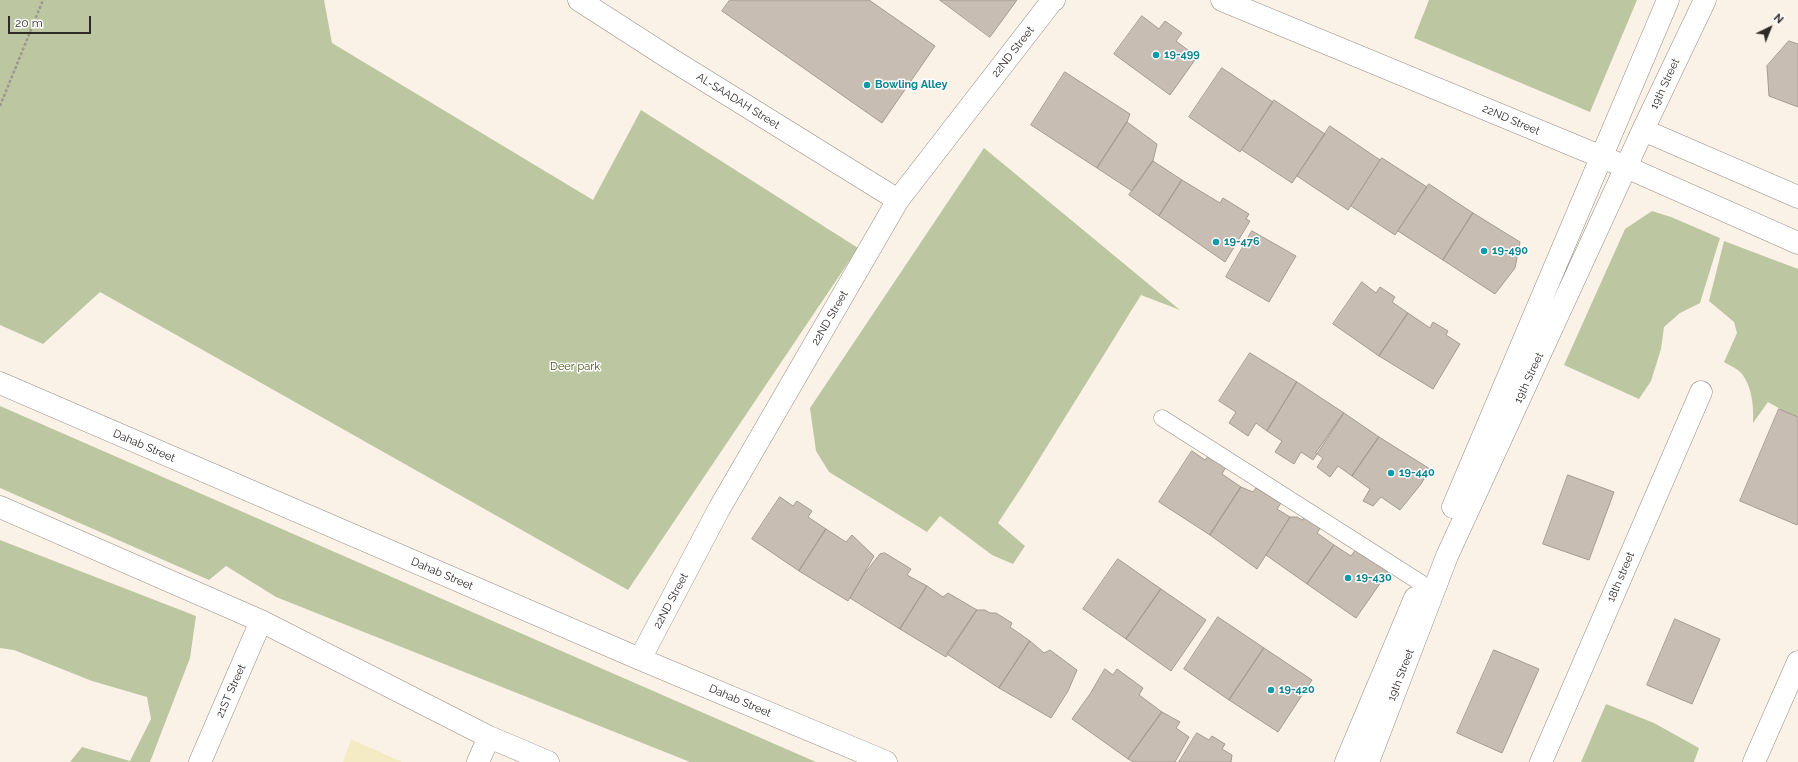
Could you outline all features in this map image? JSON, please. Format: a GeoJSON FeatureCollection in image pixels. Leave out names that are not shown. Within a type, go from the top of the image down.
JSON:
{"type":"FeatureCollection","features":[{"type":"Feature","properties":{"kind":"street","name":"AL-SAADAH Street"},"geometry":{"type":"LineString","coordinates":[[579,0],[669,58],[898,200]]}},
{"type":"Feature","properties":{"kind":"street","name":"22ND Street"},"geometry":{"type":"LineString","coordinates":[[640,660],[719,510],[898,200],[1054,0]]}},
{"type":"Feature","properties":{"kind":"street","name":"22ND Street"},"geometry":{"type":"LineString","coordinates":[[1222,0],[1626,167],[1798,243]]}},
{"type":"Feature","properties":{"kind":"street","name":"19th Street"},"geometry":{"type":"LineString","coordinates":[[1346,762],[1668,0]]}},
{"type":"Feature","properties":{"kind":"street","name":"19th Street"},"geometry":{"type":"LineString","coordinates":[[1368,762],[1447,556],[1643,130],[1705,0]]}},
{"type":"Feature","properties":{"kind":"street"},"geometry":{"type":"LineString","coordinates":[[1643,130],[1798,197]]}},
{"type":"Feature","properties":{"kind":"street","name":"Dahab Street"},"geometry":{"type":"LineString","coordinates":[[0,383],[640,660],[886,762]]}},
{"type":"Feature","properties":{"kind":"street","name":"18th street"},"geometry":{"type":"LineString","coordinates":[[1541,762],[1701,392]]}},
{"type":"Feature","properties":{"kind":"street"},"geometry":{"type":"LineString","coordinates":[[0,507],[261,621],[489,737],[548,762]]}},
{"type":"Feature","properties":{"kind":"street","name":"21ST Street"},"geometry":{"type":"LineString","coordinates":[[200,762],[261,621]]}},
{"type":"Feature","properties":{"kind":"street"},"geometry":{"type":"LineString","coordinates":[[1754,762],[1798,662]]}},
{"type":"Feature","properties":{"kind":"street"},"geometry":{"type":"LineString","coordinates":[[478,762],[489,737]]}},
{"type":"Feature","properties":{"kind":"lane"},"geometry":{"type":"LineString","coordinates":[[1162,418],[1421,583]]}},
{"type":"Feature","properties":{"kind":"path"},"geometry":{"type":"LineString","coordinates":[[0,106],[42,0]]}},
{"type":"Feature","properties":{"kind":"green space","name":"Deer park"},"geometry":{"type":"Polygon","coordinates":[[[0,0],[324,0],[332,43],[593,200],[641,110],[858,248],[628,590],[100,292],[43,344],[0,325],[0,0]]]}},
{"type":"Feature","properties":{"kind":"green space"},"geometry":{"type":"Polygon","coordinates":[[[1429,0],[1637,0],[1590,112],[1414,38],[1429,0]]]}},
{"type":"Feature","properties":{"kind":"green space"},"geometry":{"type":"Polygon","coordinates":[[[984,148],[1180,310],[1141,295],[998,523],[1025,546],[1013,564],[992,555],[940,516],[927,532],[829,472],[816,451],[810,408],[984,148]]]}},
{"type":"Feature","properties":{"kind":"green space"},"geometry":{"type":"Polygon","coordinates":[[[1652,211],[1671,217],[1720,238],[1700,303],[1680,313],[1664,327],[1661,349],[1651,381],[1639,399],[1564,365],[1625,229],[1652,211]]]}},
{"type":"Feature","properties":{"kind":"green space"},"geometry":{"type":"Polygon","coordinates":[[[1724,241],[1798,269],[1798,419],[1768,402],[1753,423],[1750,389],[1740,372],[1724,362],[1737,333],[1734,322],[1709,301],[1724,241]]]}},
{"type":"Feature","properties":{"kind":"green space"},"geometry":{"type":"Polygon","coordinates":[[[0,406],[816,762],[690,762],[276,597],[226,566],[209,580],[0,488],[0,406]]]}},
{"type":"Feature","properties":{"kind":"green space"},"geometry":{"type":"Polygon","coordinates":[[[0,540],[196,616],[190,658],[150,762],[70,762],[82,747],[130,761],[151,719],[147,697],[92,681],[14,650],[0,648],[0,540]]]}},
{"type":"Feature","properties":{"kind":"green space"},"geometry":{"type":"Polygon","coordinates":[[[1606,704],[1654,723],[1699,748],[1694,762],[1581,762],[1606,704]]]}},
{"type":"Feature","properties":{"kind":"sand"},"geometry":{"type":"Polygon","coordinates":[[[351,739],[402,762],[343,762],[351,739]]]}},
{"type":"Feature","properties":{"kind":"building","name":"Bowling Alley"},"geometry":{"type":"Polygon","coordinates":[[[730,0],[869,0],[935,46],[882,123],[722,11],[730,0]]]}},
{"type":"Feature","properties":{"kind":"building"},"geometry":{"type":"Polygon","coordinates":[[[940,0],[1017,0],[990,37],[940,0]]]}},
{"type":"Feature","properties":{"kind":"building","name":"19-499"},"geometry":{"type":"Polygon","coordinates":[[[1142,16],[1159,29],[1165,21],[1182,33],[1176,41],[1197,57],[1170,95],[1114,54],[1142,16]]]}},
{"type":"Feature","properties":{"kind":"building"},"geometry":{"type":"Polygon","coordinates":[[[1789,41],[1798,44],[1798,107],[1769,96],[1767,66],[1789,41]]]}},
{"type":"Feature","properties":{"kind":"building"},"geometry":{"type":"Polygon","coordinates":[[[1222,68],[1273,102],[1240,152],[1189,117],[1222,68]]]}},
{"type":"Feature","properties":{"kind":"building"},"geometry":{"type":"Polygon","coordinates":[[[1065,72],[1130,114],[1127,122],[1097,168],[1031,125],[1065,72]]]}},
{"type":"Feature","properties":{"kind":"building"},"geometry":{"type":"Polygon","coordinates":[[[1274,100],[1325,134],[1292,183],[1242,150],[1274,100]]]}},
{"type":"Feature","properties":{"kind":"building"},"geometry":{"type":"Polygon","coordinates":[[[1127,122],[1157,144],[1153,161],[1132,191],[1097,168],[1127,122]]]}},
{"type":"Feature","properties":{"kind":"building"},"geometry":{"type":"Polygon","coordinates":[[[1330,126],[1380,160],[1348,210],[1297,176],[1330,126]]]}},
{"type":"Feature","properties":{"kind":"building"},"geometry":{"type":"Polygon","coordinates":[[[1382,158],[1427,187],[1395,235],[1351,206],[1382,158]]]}},
{"type":"Feature","properties":{"kind":"building"},"geometry":{"type":"Polygon","coordinates":[[[1153,161],[1182,180],[1159,216],[1129,195],[1153,161]]]}},
{"type":"Feature","properties":{"kind":"building","name":"19-476"},"geometry":{"type":"Polygon","coordinates":[[[1182,180],[1220,203],[1223,198],[1249,214],[1246,219],[1250,221],[1225,262],[1159,216],[1182,180]]]}},
{"type":"Feature","properties":{"kind":"building"},"geometry":{"type":"Polygon","coordinates":[[[1429,184],[1473,213],[1443,260],[1398,231],[1429,184]]]}},
{"type":"Feature","properties":{"kind":"building","name":"19-490"},"geometry":{"type":"Polygon","coordinates":[[[1473,213],[1520,242],[1515,268],[1495,294],[1443,260],[1473,213]]]}},
{"type":"Feature","properties":{"kind":"building"},"geometry":{"type":"Polygon","coordinates":[[[1252,231],[1296,256],[1269,302],[1226,277],[1252,231]]]}},
{"type":"Feature","properties":{"kind":"building"},"geometry":{"type":"Polygon","coordinates":[[[1362,282],[1376,293],[1380,287],[1395,297],[1392,302],[1408,313],[1379,356],[1333,324],[1362,282]]]}},
{"type":"Feature","properties":{"kind":"building"},"geometry":{"type":"Polygon","coordinates":[[[1408,313],[1430,328],[1433,322],[1448,331],[1446,335],[1460,344],[1433,389],[1379,356],[1408,313]]]}},
{"type":"Feature","properties":{"kind":"building"},"geometry":{"type":"Polygon","coordinates":[[[1250,353],[1297,382],[1267,431],[1256,423],[1248,436],[1229,423],[1236,412],[1219,401],[1250,353]]]}},
{"type":"Feature","properties":{"kind":"building"},"geometry":{"type":"Polygon","coordinates":[[[1297,382],[1344,413],[1313,460],[1301,452],[1294,464],[1275,452],[1282,441],[1267,431],[1297,382]]]}},
{"type":"Feature","properties":{"kind":"building"},"geometry":{"type":"Polygon","coordinates":[[[1779,409],[1798,417],[1797,525],[1740,501],[1779,409]]]}},
{"type":"Feature","properties":{"kind":"building"},"geometry":{"type":"Polygon","coordinates":[[[1344,413],[1379,437],[1352,476],[1338,466],[1330,477],[1317,467],[1323,458],[1316,453],[1344,413]]]}},
{"type":"Feature","properties":{"kind":"building","name":"19-440"},"geometry":{"type":"Polygon","coordinates":[[[1379,437],[1430,469],[1421,484],[1400,510],[1381,497],[1373,506],[1363,501],[1370,489],[1352,476],[1379,437]]]}},
{"type":"Feature","properties":{"kind":"building"},"geometry":{"type":"Polygon","coordinates":[[[1192,451],[1205,460],[1210,454],[1227,465],[1222,474],[1241,487],[1210,535],[1159,502],[1192,451]]]}},
{"type":"Feature","properties":{"kind":"building"},"geometry":{"type":"Polygon","coordinates":[[[1568,475],[1614,492],[1589,560],[1543,544],[1568,475]]]}},
{"type":"Feature","properties":{"kind":"building"},"geometry":{"type":"Polygon","coordinates":[[[1241,487],[1253,492],[1256,488],[1281,503],[1277,509],[1290,517],[1257,569],[1210,535],[1241,487]]]}},
{"type":"Feature","properties":{"kind":"building"},"geometry":{"type":"Polygon","coordinates":[[[780,497],[793,506],[797,501],[812,511],[808,517],[826,529],[799,571],[752,539],[780,497]]]}},
{"type":"Feature","properties":{"kind":"building"},"geometry":{"type":"Polygon","coordinates":[[[1306,515],[1322,525],[1317,533],[1334,545],[1307,584],[1266,555],[1290,517],[1297,517],[1302,520],[1306,515]]]}},
{"type":"Feature","properties":{"kind":"building"},"geometry":{"type":"Polygon","coordinates":[[[826,529],[846,542],[852,535],[874,556],[848,601],[799,571],[826,529]]]}},
{"type":"Feature","properties":{"kind":"building","name":"19-430"},"geometry":{"type":"Polygon","coordinates":[[[1334,545],[1351,556],[1356,549],[1388,572],[1356,618],[1307,584],[1334,545]]]}},
{"type":"Feature","properties":{"kind":"building"},"geometry":{"type":"Polygon","coordinates":[[[885,553],[911,569],[907,575],[927,586],[900,629],[850,598],[864,574],[880,554],[885,553]]]}},
{"type":"Feature","properties":{"kind":"building"},"geometry":{"type":"Polygon","coordinates":[[[1118,559],[1161,589],[1126,639],[1083,609],[1118,559]]]}},
{"type":"Feature","properties":{"kind":"building"},"geometry":{"type":"Polygon","coordinates":[[[927,586],[943,597],[948,593],[977,610],[946,657],[900,629],[927,586]]]}},
{"type":"Feature","properties":{"kind":"building"},"geometry":{"type":"Polygon","coordinates":[[[1161,589],[1206,620],[1171,671],[1126,639],[1161,589]]]}},
{"type":"Feature","properties":{"kind":"building"},"geometry":{"type":"Polygon","coordinates":[[[977,610],[985,610],[990,613],[996,613],[1012,623],[1010,627],[1030,641],[999,688],[947,654],[977,610]]]}},
{"type":"Feature","properties":{"kind":"building"},"geometry":{"type":"Polygon","coordinates":[[[1218,617],[1264,648],[1229,700],[1184,669],[1218,617]]]}},
{"type":"Feature","properties":{"kind":"building"},"geometry":{"type":"Polygon","coordinates":[[[1675,619],[1720,639],[1692,704],[1647,685],[1675,619]]]}},
{"type":"Feature","properties":{"kind":"building"},"geometry":{"type":"Polygon","coordinates":[[[1030,641],[1044,653],[1050,650],[1077,670],[1068,691],[1051,718],[999,688],[1030,641]]]}},
{"type":"Feature","properties":{"kind":"building","name":"19-420"},"geometry":{"type":"Polygon","coordinates":[[[1264,648],[1312,680],[1278,732],[1229,700],[1264,648]]]}},
{"type":"Feature","properties":{"kind":"building"},"geometry":{"type":"Polygon","coordinates":[[[1494,650],[1539,669],[1502,753],[1457,733],[1494,650]]]}},
{"type":"Feature","properties":{"kind":"building"},"geometry":{"type":"Polygon","coordinates":[[[1105,669],[1113,675],[1117,669],[1143,688],[1139,695],[1162,712],[1128,759],[1072,719],[1090,694],[1105,669]]]}},
{"type":"Feature","properties":{"kind":"building"},"geometry":{"type":"Polygon","coordinates":[[[1162,712],[1180,722],[1176,728],[1189,737],[1175,762],[1134,762],[1128,759],[1162,712]]]}},
{"type":"Feature","properties":{"kind":"building"},"geometry":{"type":"Polygon","coordinates":[[[1197,733],[1209,740],[1212,736],[1225,744],[1222,749],[1232,755],[1231,762],[1179,762],[1197,733]]]}},
{"type":"Feature","properties":{"kind":"place","name":"19-499"},"geometry":{"type":"Point","coordinates":[1156,55]}},
{"type":"Feature","properties":{"kind":"place","name":"Bowling Alley"},"geometry":{"type":"Point","coordinates":[867,85]}},
{"type":"Feature","properties":{"kind":"place","name":"19-476"},"geometry":{"type":"Point","coordinates":[1216,242]}},
{"type":"Feature","properties":{"kind":"place","name":"19-490"},"geometry":{"type":"Point","coordinates":[1484,251]}},
{"type":"Feature","properties":{"kind":"place","name":"19-440"},"geometry":{"type":"Point","coordinates":[1391,473]}},
{"type":"Feature","properties":{"kind":"place","name":"19-430"},"geometry":{"type":"Point","coordinates":[1348,578]}},
{"type":"Feature","properties":{"kind":"place","name":"19-420"},"geometry":{"type":"Point","coordinates":[1271,690]}}]}
